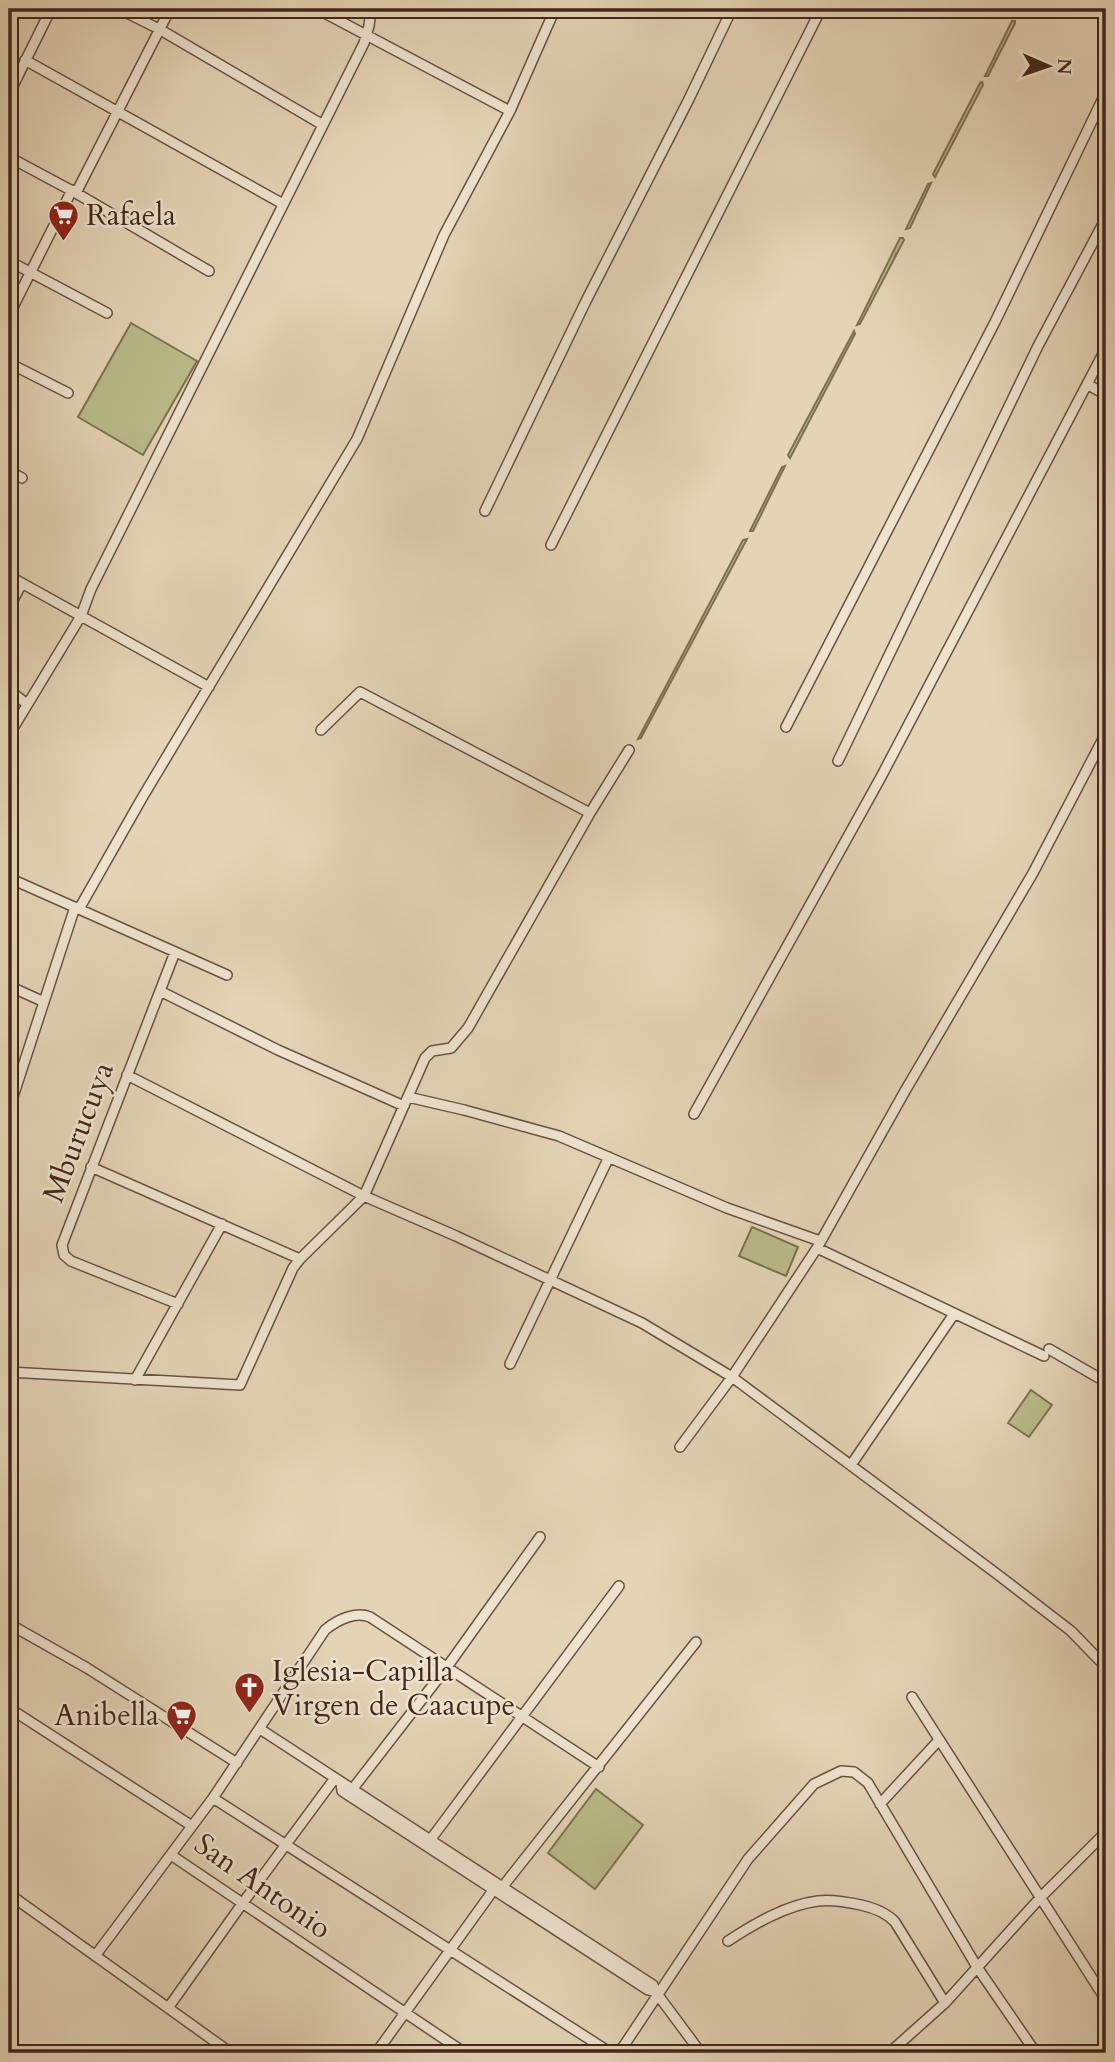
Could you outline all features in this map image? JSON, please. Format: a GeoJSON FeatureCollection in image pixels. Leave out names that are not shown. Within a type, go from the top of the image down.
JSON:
{"type":"FeatureCollection","features":[{"type":"Feature","properties":{"kind":"street"},"geometry":{"type":"LineString","coordinates":[[9,94],[51,9]]}},
{"type":"Feature","properties":{"kind":"street"},"geometry":{"type":"LineString","coordinates":[[119,9],[159,29],[323,125]]}},
{"type":"Feature","properties":{"kind":"street"},"geometry":{"type":"LineString","coordinates":[[9,315],[170,9]]}},
{"type":"Feature","properties":{"kind":"street"},"geometry":{"type":"LineString","coordinates":[[317,9],[510,111]]}},
{"type":"Feature","properties":{"kind":"street"},"geometry":{"type":"LineString","coordinates":[[9,735],[81,616],[97,576],[367,35],[371,9]]}},
{"type":"Feature","properties":{"kind":"street"},"geometry":{"type":"LineString","coordinates":[[9,1109],[42,1001],[77,908],[357,439],[444,235],[510,111],[555,9]]}},
{"type":"Feature","properties":{"kind":"street"},"geometry":{"type":"LineString","coordinates":[[485,511],[585,303],[732,9]]}},
{"type":"Feature","properties":{"kind":"street"},"geometry":{"type":"LineString","coordinates":[[551,545],[821,9]]}},
{"type":"Feature","properties":{"kind":"street"},"geometry":{"type":"LineString","coordinates":[[25,60],[282,204]]}},
{"type":"Feature","properties":{"kind":"street"},"geometry":{"type":"LineString","coordinates":[[786,727],[995,321],[1106,92]]}},
{"type":"Feature","properties":{"kind":"street"},"geometry":{"type":"LineString","coordinates":[[9,157],[74,191],[208,271]]}},
{"type":"Feature","properties":{"kind":"street"},"geometry":{"type":"LineString","coordinates":[[838,761],[1033,355],[1106,218]]}},
{"type":"Feature","properties":{"kind":"street"},"geometry":{"type":"LineString","coordinates":[[9,261],[107,313]]}},
{"type":"Feature","properties":{"kind":"street"},"geometry":{"type":"LineString","coordinates":[[694,1114],[881,777],[1106,348]]}},
{"type":"Feature","properties":{"kind":"street"},"geometry":{"type":"LineString","coordinates":[[9,363],[68,393]]}},
{"type":"Feature","properties":{"kind":"street"},"geometry":{"type":"LineString","coordinates":[[1087,384],[1106,395]]}},
{"type":"Feature","properties":{"kind":"street"},"geometry":{"type":"LineString","coordinates":[[9,471],[22,478]]}},
{"type":"Feature","properties":{"kind":"street"},"geometry":{"type":"LineString","coordinates":[[9,576],[209,687]]}},
{"type":"Feature","properties":{"kind":"street"},"geometry":{"type":"LineString","coordinates":[[9,608],[22,583]]}},
{"type":"Feature","properties":{"kind":"street"},"geometry":{"type":"LineString","coordinates":[[9,690],[27,704]]}},
{"type":"Feature","properties":{"kind":"street"},"geometry":{"type":"LineString","coordinates":[[321,730],[360,692],[590,813]]}},
{"type":"Feature","properties":{"kind":"street"},"geometry":{"type":"LineString","coordinates":[[680,1447],[732,1377],[819,1245],[1032,873],[1106,733]]}},
{"type":"Feature","properties":{"kind":"street"},"geometry":{"type":"LineString","coordinates":[[9,1372],[240,1385],[293,1268],[363,1196],[425,1059],[430,1052],[451,1048],[468,1028],[590,813],[629,750]]}},
{"type":"Feature","properties":{"kind":"street"},"geometry":{"type":"LineString","coordinates":[[9,878],[227,975]]}},
{"type":"Feature","properties":{"kind":"street","name":"Mburucuya"},"geometry":{"type":"LineString","coordinates":[[175,952],[64,1238],[64,1255],[71,1261],[178,1304]]}},
{"type":"Feature","properties":{"kind":"street"},"geometry":{"type":"LineString","coordinates":[[9,986],[42,1001]]}},
{"type":"Feature","properties":{"kind":"street"},"geometry":{"type":"LineString","coordinates":[[160,991],[278,1050],[406,1102],[464,1110],[559,1136],[819,1245],[954,1314],[1106,1382]]}},
{"type":"Feature","properties":{"kind":"street"},"geometry":{"type":"LineString","coordinates":[[127,1075],[363,1196],[456,1236],[642,1324],[732,1377],[1071,1631],[1106,1667]]}},
{"type":"Feature","properties":{"kind":"street"},"geometry":{"type":"LineString","coordinates":[[510,1364],[609,1157]]}},
{"type":"Feature","properties":{"kind":"street"},"geometry":{"type":"LineString","coordinates":[[92,1167],[300,1259]]}},
{"type":"Feature","properties":{"kind":"street"},"geometry":{"type":"LineString","coordinates":[[135,1380],[222,1224]]}},
{"type":"Feature","properties":{"kind":"street"},"geometry":{"type":"LineString","coordinates":[[851,1465],[954,1314]]}},
{"type":"Feature","properties":{"kind":"street"},"geometry":{"type":"LineString","coordinates":[[350,1792],[447,1667],[540,1537]]}},
{"type":"Feature","properties":{"kind":"street"},"geometry":{"type":"LineString","coordinates":[[428,1843],[619,1586]]}},
{"type":"Feature","properties":{"kind":"street"},"geometry":{"type":"LineString","coordinates":[[192,1826],[326,1630],[359,1614],[370,1616],[599,1767]]}},
{"type":"Feature","properties":{"kind":"street"},"geometry":{"type":"LineString","coordinates":[[11,1625],[87,1668],[237,1763]]}},
{"type":"Feature","properties":{"kind":"street"},"geometry":{"type":"LineString","coordinates":[[376,2053],[498,1888],[599,1767],[696,1642]]}},
{"type":"Feature","properties":{"kind":"street"},"geometry":{"type":"LineString","coordinates":[[912,1697],[1106,2000]]}},
{"type":"Feature","properties":{"kind":"street","name":"San Antonio"},"geometry":{"type":"LineString","coordinates":[[9,1708],[192,1826],[171,1855],[465,2053]]}},
{"type":"Feature","properties":{"kind":"street"},"geometry":{"type":"LineString","coordinates":[[260,1729],[657,1996],[701,2053]]}},
{"type":"Feature","properties":{"kind":"street"},"geometry":{"type":"LineString","coordinates":[[880,1804],[939,1740]]}},
{"type":"Feature","properties":{"kind":"street"},"geometry":{"type":"LineString","coordinates":[[618,2053],[748,1859],[814,1784],[841,1771],[854,1772],[868,1783],[977,1967],[1036,2053]]}},
{"type":"Feature","properties":{"kind":"street"},"geometry":{"type":"LineString","coordinates":[[169,2008],[242,1904],[338,1781]]}},
{"type":"Feature","properties":{"kind":"street"},"geometry":{"type":"LineString","coordinates":[[213,1798],[611,2053]]}},
{"type":"Feature","properties":{"kind":"street"},"geometry":{"type":"LineString","coordinates":[[888,2053],[945,2003],[1040,1898],[1106,1832]]}},
{"type":"Feature","properties":{"kind":"street"},"geometry":{"type":"LineString","coordinates":[[95,1956],[171,1855]]}},
{"type":"Feature","properties":{"kind":"street"},"geometry":{"type":"LineString","coordinates":[[9,1895],[231,2053]]}},
{"type":"Feature","properties":{"kind":"street"},"geometry":{"type":"LineString","coordinates":[[728,1941],[765,1919],[818,1900],[839,1901],[871,1908],[888,1914],[895,1922],[945,2003]]}},
{"type":"Feature","properties":{"kind":"green space"},"geometry":{"type":"Polygon","coordinates":[[[1012,21],[1015,23],[988,76],[985,76],[1012,21]]]}},
{"type":"Feature","properties":{"kind":"green space"},"geometry":{"type":"Polygon","coordinates":[[[980,83],[983,85],[935,177],[933,174],[980,83]]]}},
{"type":"Feature","properties":{"kind":"green space"},"geometry":{"type":"Polygon","coordinates":[[[931,183],[910,228],[906,229],[928,184],[931,183]]]}},
{"type":"Feature","properties":{"kind":"green space"},"geometry":{"type":"Polygon","coordinates":[[[900,238],[904,240],[860,324],[857,325],[900,238]]]}},
{"type":"Feature","properties":{"kind":"green space"},"geometry":{"type":"Polygon","coordinates":[[[131,323],[197,361],[143,455],[78,417],[131,323]]]}},
{"type":"Feature","properties":{"kind":"green space"},"geometry":{"type":"Polygon","coordinates":[[[854,331],[855,334],[790,458],[788,455],[854,331]]]}},
{"type":"Feature","properties":{"kind":"green space"},"geometry":{"type":"Polygon","coordinates":[[[785,466],[753,531],[750,531],[782,467],[785,466]]]}},
{"type":"Feature","properties":{"kind":"green space"},"geometry":{"type":"Polygon","coordinates":[[[747,539],[641,738],[638,739],[743,540],[747,539]]]}},
{"type":"Feature","properties":{"kind":"green space"},"geometry":{"type":"Polygon","coordinates":[[[752,1227],[798,1247],[786,1276],[739,1256],[752,1227]]]}},
{"type":"Feature","properties":{"kind":"green space"},"geometry":{"type":"Polygon","coordinates":[[[1031,1390],[1052,1405],[1029,1437],[1008,1423],[1031,1390]]]}},
{"type":"Feature","properties":{"kind":"green space"},"geometry":{"type":"Polygon","coordinates":[[[596,1789],[643,1825],[595,1889],[548,1853],[596,1789]]]}},
{"type":"Feature","properties":{"kind":"place","name":"Rafaela"},"geometry":{"type":"Point","coordinates":[63,242]}},
{"type":"Feature","properties":{"kind":"place","name":"Iglesia-Capilla Virgen de Caacupe"},"geometry":{"type":"Point","coordinates":[249,1715]}},
{"type":"Feature","properties":{"kind":"place","name":"Anibella"},"geometry":{"type":"Point","coordinates":[182,1742]}}]}
